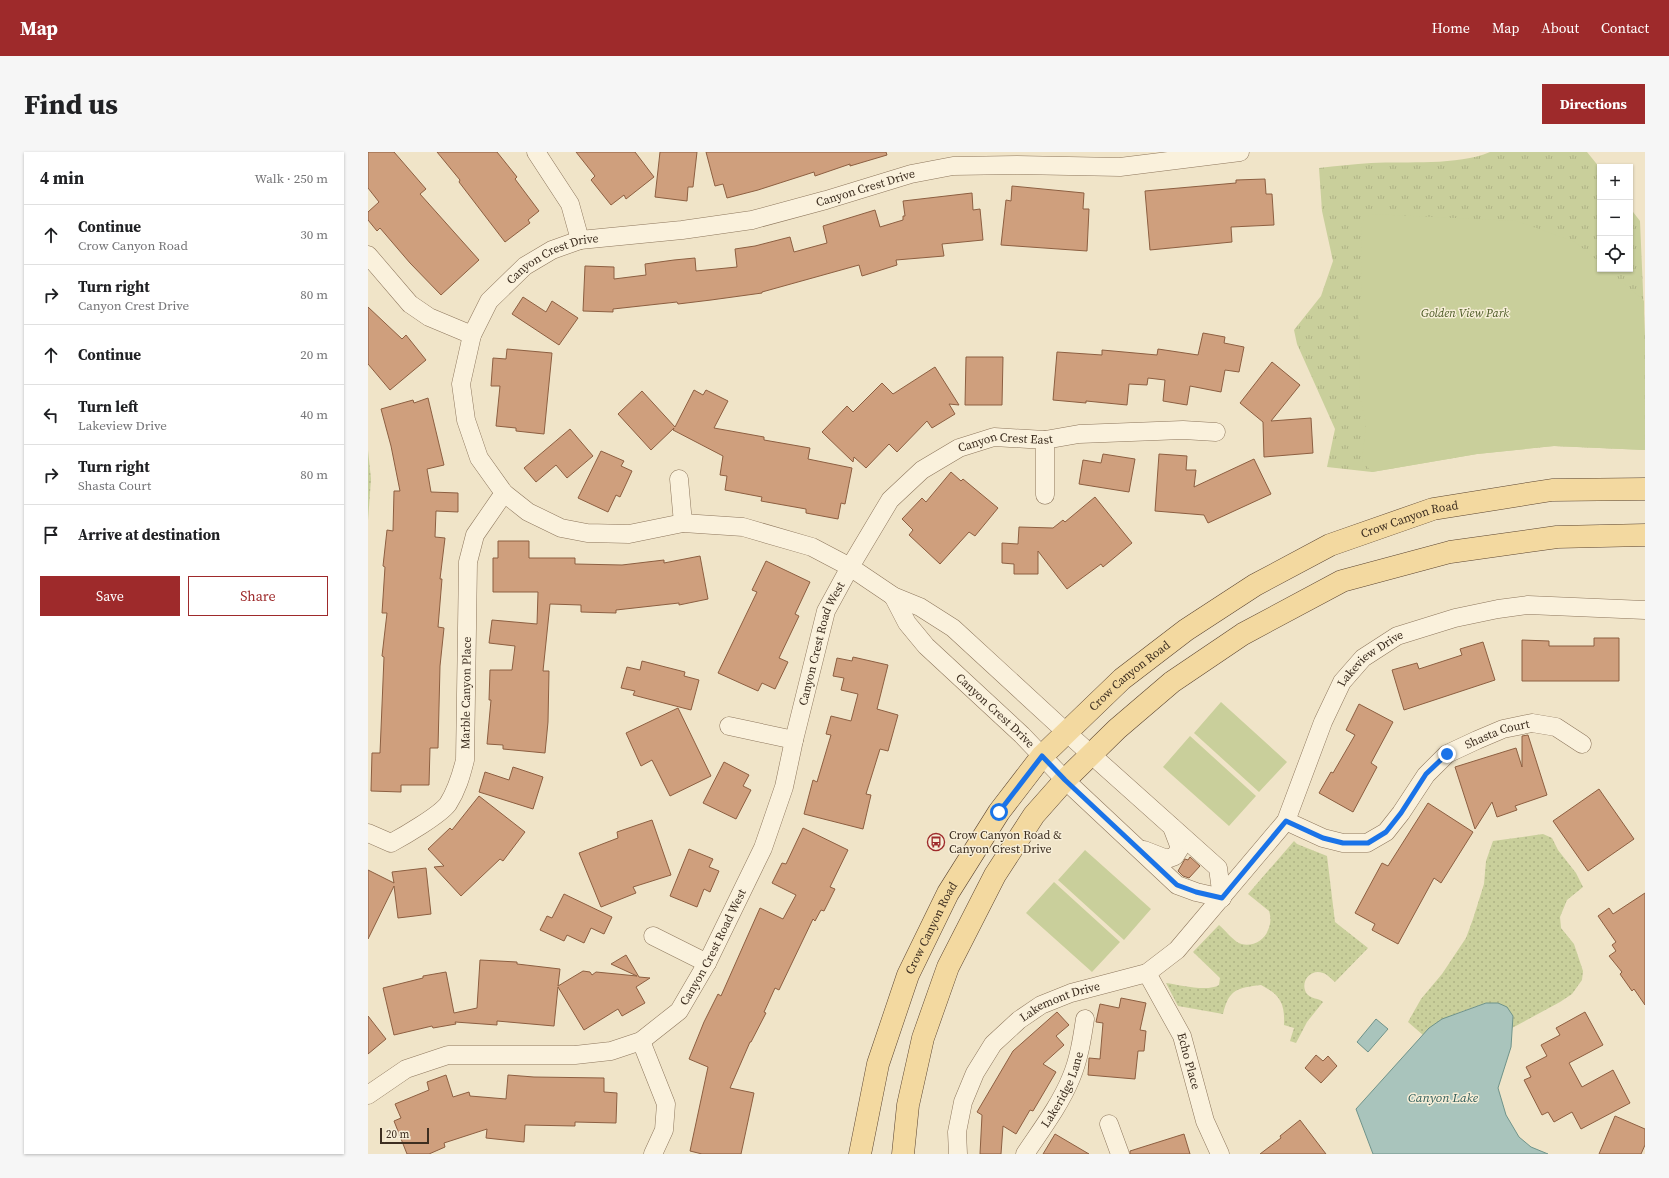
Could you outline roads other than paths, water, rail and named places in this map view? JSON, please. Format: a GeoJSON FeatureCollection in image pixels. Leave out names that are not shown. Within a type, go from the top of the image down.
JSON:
{"type":"FeatureCollection","features":[{"type":"Feature","properties":{"kind":"main road","name":"Crow Canyon Road"},"geometry":{"type":"LineString","coordinates":[[860,1154],[878,1064],[908,975],[948,892],[999,812],[1042,756],[1122,680],[1186,630],[1255,585],[1330,545],[1433,509],[1552,490],[1645,489]]}},
{"type":"Feature","properties":{"kind":"main road"},"geometry":{"type":"LineString","coordinates":[[903,1154],[908,1106],[923,1038],[948,966],[995,875],[1034,815],[1065,780],[1117,729],[1179,678],[1244,634],[1342,581],[1450,552],[1557,537],[1645,535]]}},
{"type":"Feature","properties":{"kind":"street"},"geometry":{"type":"LineString","coordinates":[[536,152],[570,204],[580,240]]}},
{"type":"Feature","properties":{"kind":"street","name":"Canyon Crest Drive"},"geometry":{"type":"LineString","coordinates":[[893,596],[907,623],[926,646],[1177,885],[1196,892],[1222,898],[1218,868],[1066,732],[953,628],[920,607],[893,596],[850,566],[812,547],[743,527],[683,523],[629,534],[587,533],[561,528],[528,512],[504,494],[479,458],[466,420],[461,384],[472,335],[489,301],[525,266],[552,250],[580,240],[682,230],[752,220],[826,200],[911,174],[953,166],[1017,165],[1120,167],[1240,152]]}},
{"type":"Feature","properties":{"kind":"street"},"geometry":{"type":"LineString","coordinates":[[368,255],[410,304],[429,317],[472,335]]}},
{"type":"Feature","properties":{"kind":"street","name":"Canyon Crest East"},"geometry":{"type":"LineString","coordinates":[[850,566],[890,500],[922,470],[959,448],[994,438],[1045,440],[1079,434],[1183,430],[1216,432]]}},
{"type":"Feature","properties":{"kind":"street"},"geometry":{"type":"LineString","coordinates":[[1045,440],[1045,495]]}},
{"type":"Feature","properties":{"kind":"street"},"geometry":{"type":"LineString","coordinates":[[679,479],[683,523]]}},
{"type":"Feature","properties":{"kind":"street","name":"Marble Canyon Place"},"geometry":{"type":"LineString","coordinates":[[368,833],[391,843],[420,825],[447,805],[460,783],[465,760],[468,562],[475,535],[504,494]]}},
{"type":"Feature","properties":{"kind":"street","name":"Canyon Crest Road West"},"geometry":{"type":"LineString","coordinates":[[368,1095],[406,1069],[448,1055],[575,1055],[611,1051],[641,1041],[679,1011],[707,963],[763,848],[784,787],[826,611],[850,566]]}},
{"type":"Feature","properties":{"kind":"street","name":"Lakeview Drive"},"geometry":{"type":"LineString","coordinates":[[1222,898],[1286,821],[1323,722],[1342,682],[1363,658],[1397,636],[1455,618],[1498,609],[1528,605],[1645,610]]}},
{"type":"Feature","properties":{"kind":"street","name":"Shasta Court"},"geometry":{"type":"LineString","coordinates":[[1286,821],[1323,838],[1343,843],[1368,843],[1386,832],[1401,813],[1426,774],[1447,754],[1477,740],[1503,729],[1532,723],[1556,727],[1582,744]]}},
{"type":"Feature","properties":{"kind":"street"},"geometry":{"type":"LineString","coordinates":[[729,726],[794,740]]}},
{"type":"Feature","properties":{"kind":"street"},"geometry":{"type":"LineString","coordinates":[[1136,847],[1167,859],[1175,856],[1180,848],[1170,824]]}},
{"type":"Feature","properties":{"kind":"street","name":"Lakemont Drive"},"geometry":{"type":"LineString","coordinates":[[958,1154],[957,1132],[963,1102],[975,1073],[993,1044],[1014,1024],[1041,1005],[1071,993],[1147,973],[1176,950],[1222,898]]}},
{"type":"Feature","properties":{"kind":"street"},"geometry":{"type":"LineString","coordinates":[[653,936],[707,963]]}},
{"type":"Feature","properties":{"kind":"street","name":"Echo Place"},"geometry":{"type":"LineString","coordinates":[[1147,973],[1182,1036],[1205,1121],[1220,1154]]}},
{"type":"Feature","properties":{"kind":"street","name":"Lakeridge Lane"},"geometry":{"type":"LineString","coordinates":[[1025,1154],[1059,1102],[1071,1078],[1080,1050],[1085,1019]]}},
{"type":"Feature","properties":{"kind":"street"},"geometry":{"type":"LineString","coordinates":[[641,1041],[666,1104],[664,1130],[653,1154]]}},
{"type":"Feature","properties":{"kind":"street"},"geometry":{"type":"LineString","coordinates":[[1109,1124],[1120,1154]]}},
{"type":"Feature","properties":{"kind":"water","name":"Canyon Lake"},"geometry":{"type":"Polygon","coordinates":[[[1486,1003],[1498,1003],[1507,1007],[1513,1016],[1511,1047],[1498,1088],[1506,1115],[1519,1137],[1531,1147],[1548,1154],[1373,1154],[1356,1109],[1429,1028],[1442,1019],[1486,1003]]]}},
{"type":"Feature","properties":{"kind":"water"},"geometry":{"type":"Polygon","coordinates":[[[1376,1019],[1388,1029],[1368,1052],[1357,1042],[1376,1019]]]}},
{"type":"Feature","properties":{"kind":"place","name":"Crow Canyon Road & Canyon Crest Drive"},"geometry":{"type":"Point","coordinates":[936,842]}},
{"type":"Feature","properties":{"kind":"park label","name":"Golden View Park"},"geometry":{"type":"Point","coordinates":[1465,313]}}]}
